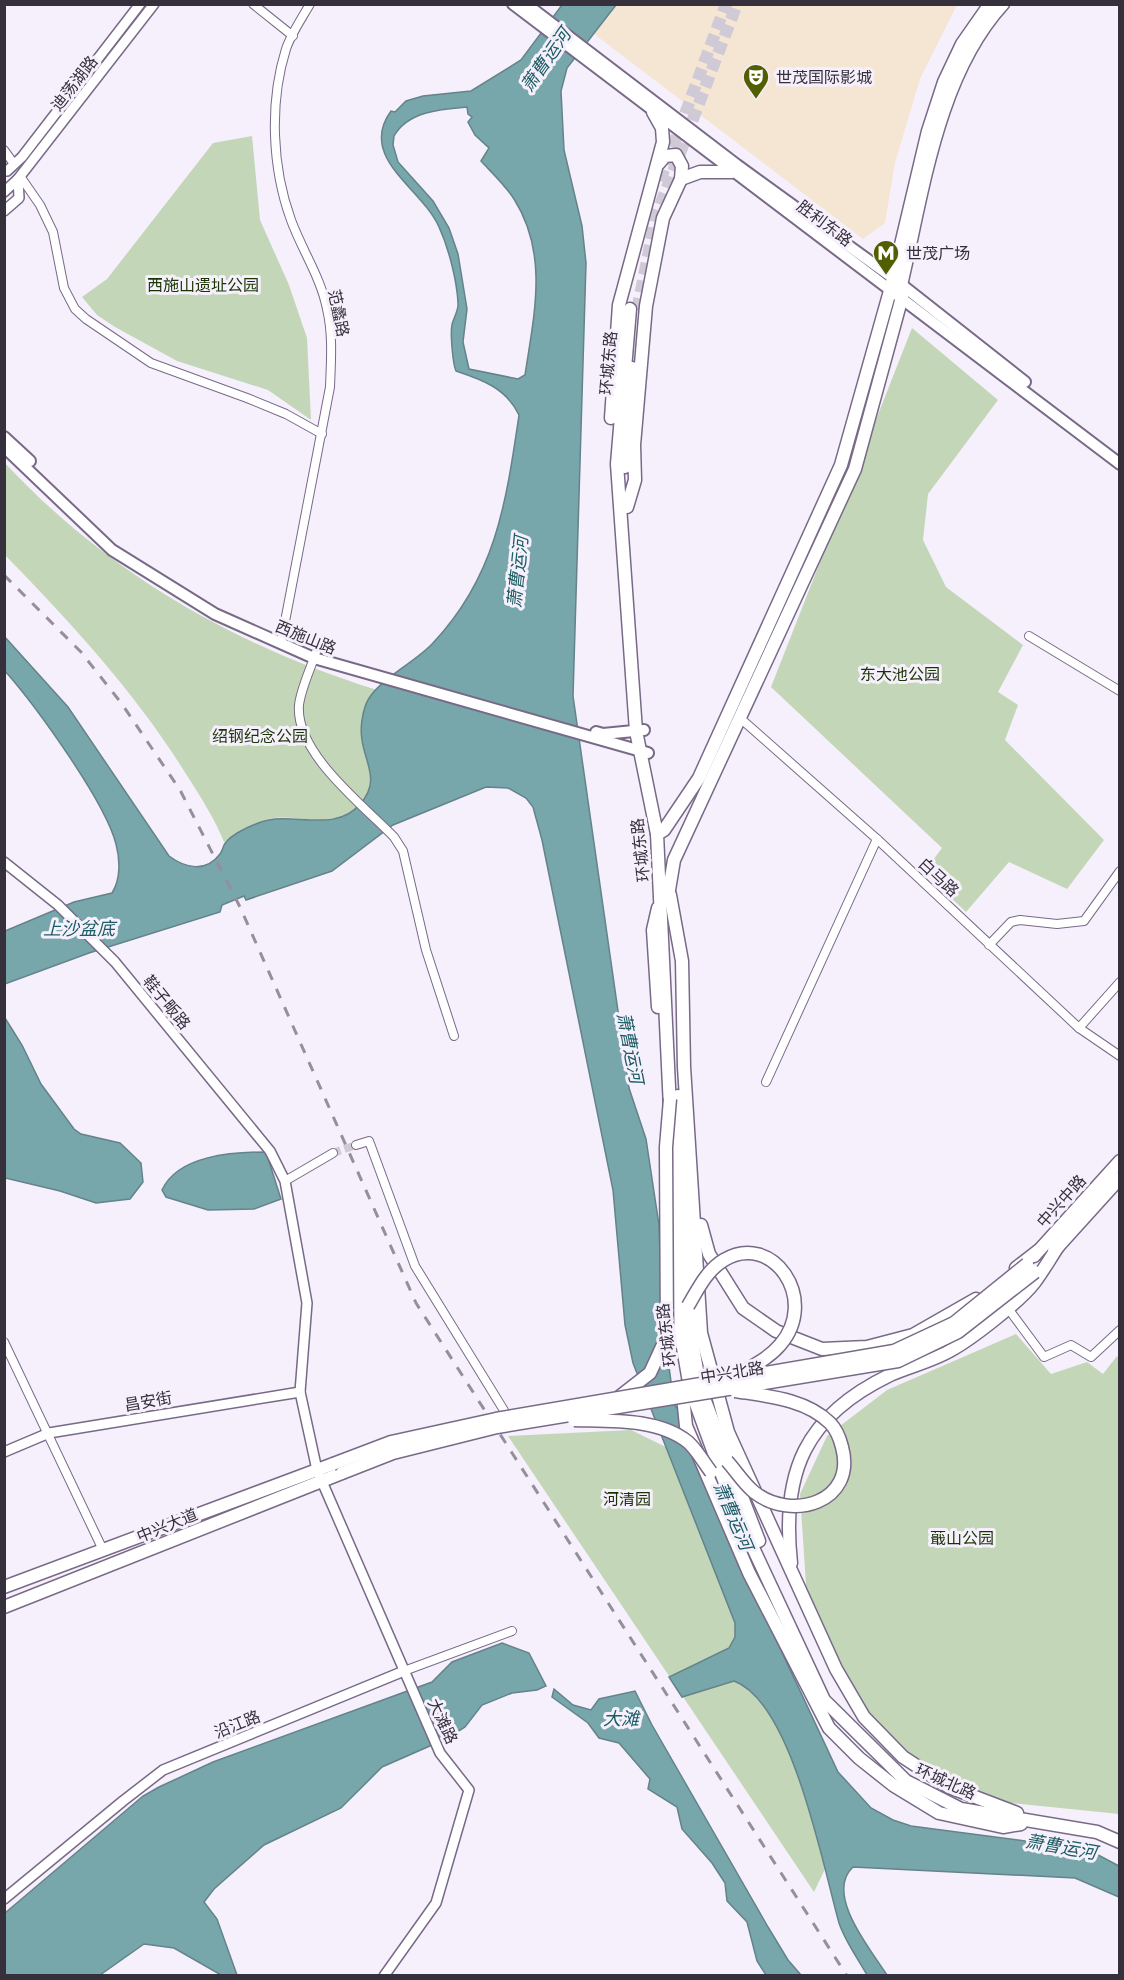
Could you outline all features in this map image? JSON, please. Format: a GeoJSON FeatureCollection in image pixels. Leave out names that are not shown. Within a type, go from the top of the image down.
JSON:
{"type":"FeatureCollection","features":[{"type":"Feature","properties":{"kind":"main road","name":"胜利东路"},"geometry":{"type":"LineString","coordinates":[[513,4],[536,17],[1119,456]]}},
{"type":"Feature","properties":{"kind":"main road","name":"胜利东路"},"geometry":{"type":"LineString","coordinates":[[526,4],[536,17]]}},
{"type":"Feature","properties":{"kind":"main road"},"geometry":{"type":"LineString","coordinates":[[990,4],[962,44],[944,81],[928,131],[897,288],[855,470],[674,860],[667,893],[653,930],[664,1115],[662,1185],[686,1426],[749,1573],[829,1728],[859,1758],[893,1785],[939,1813],[1003,1827],[1029,1820]]}},
{"type":"Feature","properties":{"kind":"main road"},"geometry":{"type":"LineString","coordinates":[[661,832],[699,778],[841,465],[897,288],[953,86],[970,50],[1003,4]]}},
{"type":"Feature","properties":{"kind":"main road","name":"胜利东路"},"geometry":{"type":"LineString","coordinates":[[602,68],[653,112],[732,172],[897,288],[1119,464]]}},
{"type":"Feature","properties":{"kind":"main road"},"geometry":{"type":"LineString","coordinates":[[623,507],[612,491],[608,471],[619,305],[663,142],[662,128],[653,112]]}},
{"type":"Feature","properties":{"kind":"main road"},"geometry":{"type":"LineString","coordinates":[[623,507],[634,480],[634,445],[646,306],[663,218],[681,179],[681,159],[676,155],[665,156],[659,163]]}},
{"type":"Feature","properties":{"kind":"main road"},"geometry":{"type":"LineString","coordinates":[[681,179],[700,172],[732,172]]}},
{"type":"Feature","properties":{"kind":"main road","name":"环城东路"},"geometry":{"type":"LineString","coordinates":[[633,310],[623,507],[640,730],[661,832],[667,893],[670,1099],[679,1325],[695,1388]]}},
{"type":"Feature","properties":{"kind":"main road","name":"西施山路"},"geometry":{"type":"LineString","coordinates":[[4,437],[116,546],[217,609],[319,656]]}},
{"type":"Feature","properties":{"kind":"main road","name":"西施山路"},"geometry":{"type":"LineString","coordinates":[[4,447],[112,550],[215,614],[319,656],[603,737],[644,752]]}},
{"type":"Feature","properties":{"kind":"main road","name":"西施山路"},"geometry":{"type":"LineString","coordinates":[[603,737],[640,730]]}},
{"type":"Feature","properties":{"kind":"main road"},"geometry":{"type":"LineString","coordinates":[[667,893],[682,961],[684,1067],[701,1333],[728,1432],[836,1669],[864,1718],[903,1757],[950,1787],[1029,1820]]}},
{"type":"Feature","properties":{"kind":"main road","name":"环城东路"},"geometry":{"type":"LineString","coordinates":[[667,951],[695,1388]]}},
{"type":"Feature","properties":{"kind":"main road"},"geometry":{"type":"LineString","coordinates":[[618,1398],[650,1373],[667,1336],[666,1147],[670,1099]]}},
{"type":"Feature","properties":{"kind":"main road","name":"中兴中路"},"geometry":{"type":"LineString","coordinates":[[1031,1268],[1038,1251],[1119,1161]]}},
{"type":"Feature","properties":{"kind":"main road","name":"中兴中路"},"geometry":{"type":"LineString","coordinates":[[1031,1268],[1059,1245],[1119,1178]]}},
{"type":"Feature","properties":{"kind":"main road"},"geometry":{"type":"LineString","coordinates":[[694,1205],[709,1254],[743,1308],[776,1331],[822,1348],[867,1347],[913,1335],[968,1305],[1038,1251]]}},
{"type":"Feature","properties":{"kind":"main road"},"geometry":{"type":"LineString","coordinates":[[793,1576],[787,1525],[789,1494],[807,1444],[839,1405],[890,1376],[953,1350],[1033,1285],[1059,1245]]}},
{"type":"Feature","properties":{"kind":"main road"},"geometry":{"type":"LineString","coordinates":[[688,1306],[708,1272],[725,1258],[746,1253],[771,1260],[788,1276],[797,1301],[791,1327],[781,1344],[766,1359],[728,1384]]}},
{"type":"Feature","properties":{"kind":"main road","name":"中兴北路"},"geometry":{"type":"LineString","coordinates":[[337,1468],[391,1442],[508,1417],[618,1398],[898,1361],[958,1332],[1031,1268]]}},
{"type":"Feature","properties":{"kind":"main road"},"geometry":{"type":"LineString","coordinates":[[727,1461],[753,1492],[770,1502],[787,1507],[810,1505],[835,1489],[842,1476],[845,1457],[839,1437],[830,1423],[807,1408],[728,1384]]}},
{"type":"Feature","properties":{"kind":"main road","name":"中兴北路"},"geometry":{"type":"LineString","coordinates":[[337,1468],[497,1427],[728,1384]]}},
{"type":"Feature","properties":{"kind":"main road","name":"环城北路"},"geometry":{"type":"LineString","coordinates":[[695,1388],[738,1503],[824,1700],[906,1782],[962,1809],[1097,1832],[1119,1842]]}},
{"type":"Feature","properties":{"kind":"main road","name":"环城北路"},"geometry":{"type":"LineString","coordinates":[[695,1388],[727,1461],[738,1503]]}},
{"type":"Feature","properties":{"kind":"main road"},"geometry":{"type":"LineString","coordinates":[[546,1419],[627,1421],[668,1431],[688,1442],[711,1472],[774,1607],[824,1700]]}},
{"type":"Feature","properties":{"kind":"main road","name":"中兴大道"},"geometry":{"type":"LineString","coordinates":[[4,1607],[337,1468]]}},
{"type":"Feature","properties":{"kind":"main road","name":"中兴大道"},"geometry":{"type":"LineString","coordinates":[[4,1587],[103,1550],[319,1476]]}},
{"type":"Feature","properties":{"kind":"main road","name":"环城北路"},"geometry":{"type":"LineString","coordinates":[[1029,1820],[1099,1827],[1119,1837]]}},
{"type":"Feature","properties":{"kind":"street","name":"迪荡湖路"},"geometry":{"type":"LineString","coordinates":[[8,169],[140,4]]}},
{"type":"Feature","properties":{"kind":"street","name":"迪荡湖路"},"geometry":{"type":"LineString","coordinates":[[4,192],[19,178],[154,4]]}},
{"type":"Feature","properties":{"kind":"street"},"geometry":{"type":"LineString","coordinates":[[253,4],[293,36]]}},
{"type":"Feature","properties":{"kind":"street","name":"范蠡路"},"geometry":{"type":"LineString","coordinates":[[282,637],[322,434],[330,387],[332,345],[327,308],[292,220],[280,180],[276,135],[278,98],[286,48],[310,4]]}},
{"type":"Feature","properties":{"kind":"street"},"geometry":{"type":"LineString","coordinates":[[4,150],[8,169]]}},
{"type":"Feature","properties":{"kind":"street","name":"迪荡湖路"},"geometry":{"type":"LineString","coordinates":[[4,212],[19,198],[19,178]]}},
{"type":"Feature","properties":{"kind":"street"},"geometry":{"type":"LineString","coordinates":[[19,178],[40,205],[52,232],[64,288],[75,309],[86,319],[151,363],[266,406],[322,434]]}},
{"type":"Feature","properties":{"kind":"street"},"geometry":{"type":"LineString","coordinates":[[1029,636],[1119,692]]}},
{"type":"Feature","properties":{"kind":"street"},"geometry":{"type":"LineString","coordinates":[[319,656],[299,704],[300,726],[309,746],[323,764],[394,837],[403,851],[426,950],[454,1036]]}},
{"type":"Feature","properties":{"kind":"street","name":"白马路"},"geometry":{"type":"LineString","coordinates":[[740,718],[877,839],[1079,1028],[1119,1056]]}},
{"type":"Feature","properties":{"kind":"street"},"geometry":{"type":"LineString","coordinates":[[766,1083],[877,839]]}},
{"type":"Feature","properties":{"kind":"street","name":"鞋子畈路"},"geometry":{"type":"LineString","coordinates":[[4,862],[58,904],[115,962],[270,1151],[285,1181],[307,1303],[300,1392],[319,1476]]}},
{"type":"Feature","properties":{"kind":"street"},"geometry":{"type":"LineString","coordinates":[[989,945],[1011,922],[1020,920],[1057,924],[1084,921],[1119,872]]}},
{"type":"Feature","properties":{"kind":"street"},"geometry":{"type":"LineString","coordinates":[[1079,1028],[1119,982]]}},
{"type":"Feature","properties":{"kind":"street"},"geometry":{"type":"LineString","coordinates":[[356,1145],[369,1141],[415,1266],[508,1417]]}},
{"type":"Feature","properties":{"kind":"street"},"geometry":{"type":"LineString","coordinates":[[285,1181],[333,1153]]}},
{"type":"Feature","properties":{"kind":"street"},"geometry":{"type":"LineString","coordinates":[[1007,1307],[1044,1357],[1071,1345],[1091,1357],[1119,1330]]}},
{"type":"Feature","properties":{"kind":"street"},"geometry":{"type":"LineString","coordinates":[[4,1342],[103,1550]]}},
{"type":"Feature","properties":{"kind":"street","name":"昌安街"},"geometry":{"type":"LineString","coordinates":[[4,1452],[49,1433],[300,1392]]}},
{"type":"Feature","properties":{"kind":"street","name":"大滩路"},"geometry":{"type":"LineString","coordinates":[[319,1476],[440,1753],[469,1790],[436,1903],[384,1976]]}},
{"type":"Feature","properties":{"kind":"street","name":"沿江路"},"geometry":{"type":"LineString","coordinates":[[4,1899],[123,1800],[164,1770],[404,1671],[512,1631]]}},
{"type":"Feature","properties":{"kind":"shaded area","name":"世茂广场"},"geometry":{"type":"Polygon","coordinates":[[[556,5],[957,5],[920,79],[895,163],[885,223],[863,239],[556,5]]]}},
{"type":"Feature","properties":{"kind":"green space","name":"西施山遗址公园"},"geometry":{"type":"Polygon","coordinates":[[[252,136],[260,220],[289,285],[307,338],[311,420],[268,390],[177,361],[97,315],[82,297],[107,279],[213,143],[252,136]]]}},
{"type":"Feature","properties":{"kind":"green space","name":"东大池公园"},"geometry":{"type":"Polygon","coordinates":[[[912,328],[998,400],[928,494],[923,540],[946,587],[1023,645],[998,692],[1018,705],[1005,740],[1104,840],[1067,889],[1009,862],[966,912],[924,872],[942,848],[771,687],[912,328]]]}},
{"type":"Feature","properties":{"kind":"green space","name":"绍钢纪念公园"},"geometry":{"type":"Polygon","coordinates":[[[4,462],[43,502],[85,538],[129,571],[176,601],[223,628],[273,651],[377,690],[366,705],[363,721],[370,783],[366,796],[355,809],[346,815],[326,820],[267,819],[248,827],[224,842],[202,799],[146,715],[102,660],[5,555],[4,462]]]}},
{"type":"Feature","properties":{"kind":"green space","name":"蕺山公园"},"geometry":{"type":"Polygon","coordinates":[[[1016,1334],[1051,1374],[1087,1362],[1103,1374],[1117,1356],[1119,1358],[1119,1814],[953,1797],[878,1735],[807,1600],[800,1494],[827,1436],[887,1390],[1016,1334]]]}},
{"type":"Feature","properties":{"kind":"green space","name":"河清园"},"geometry":{"type":"Polygon","coordinates":[[[631,1430],[676,1452],[838,1842],[814,1892],[508,1436],[631,1430]]]}},
{"type":"Feature","properties":{"kind":"water"},"geometry":{"type":"Polygon","coordinates":[[[562,5],[616,5],[567,68],[561,91],[564,150],[582,226],[586,263],[573,696],[629,1088],[646,1139],[659,1225],[662,1314],[674,1404],[690,1427],[745,1573],[838,1772],[871,1808],[893,1820],[911,1826],[1087,1849],[1119,1866],[1119,1897],[1075,1878],[853,1867],[845,1878],[844,1892],[847,1906],[853,1922],[887,1975],[867,1975],[848,1943],[839,1923],[802,1788],[773,1720],[755,1695],[734,1681],[682,1697],[669,1677],[729,1648],[735,1637],[735,1623],[633,1363],[625,1325],[613,1190],[542,840],[533,807],[526,798],[508,788],[486,787],[393,825],[332,871],[246,900],[244,896],[222,905],[220,912],[89,953],[5,984],[5,931],[74,902],[112,893],[117,882],[119,862],[116,844],[109,826],[84,779],[50,729],[5,671],[4,636],[68,707],[169,856],[188,866],[208,864],[220,854],[229,839],[242,830],[261,822],[273,819],[326,820],[338,818],[350,813],[366,796],[371,780],[361,731],[366,704],[378,687],[433,643],[454,618],[471,591],[495,537],[503,508],[519,415],[507,398],[493,386],[456,371],[451,329],[458,303],[449,255],[443,236],[431,213],[387,158],[382,143],[383,128],[391,111],[395,112],[406,101],[423,96],[471,91],[521,60],[562,5]],[[467,107],[437,110],[417,116],[400,128],[394,136],[393,145],[398,162],[433,201],[449,228],[458,254],[467,309],[463,342],[469,369],[518,379],[525,375],[535,307],[535,263],[532,241],[525,220],[514,199],[481,161],[489,148],[475,135],[468,122],[472,117],[468,114],[467,107]]]}},
{"type":"Feature","properties":{"kind":"water"},"geometry":{"type":"Polygon","coordinates":[[[5,1018],[22,1045],[41,1084],[74,1129],[81,1134],[120,1143],[141,1163],[143,1182],[130,1199],[96,1203],[60,1191],[5,1178],[5,1018]]]}},
{"type":"Feature","properties":{"kind":"water"},"geometry":{"type":"Polygon","coordinates":[[[266,1152],[281,1199],[254,1209],[208,1210],[166,1197],[162,1190],[180,1169],[193,1163],[223,1155],[266,1152]]]}},
{"type":"Feature","properties":{"kind":"water"},"geometry":{"type":"Polygon","coordinates":[[[502,1643],[529,1653],[546,1686],[537,1690],[512,1693],[482,1705],[465,1727],[448,1738],[382,1767],[341,1808],[264,1845],[214,1889],[204,1902],[217,1919],[237,1975],[221,1975],[174,1948],[144,1944],[100,1975],[5,1976],[5,1913],[143,1796],[213,1762],[432,1682],[452,1662],[502,1643]]]}},
{"type":"Feature","properties":{"kind":"water","name":"大滩"},"geometry":{"type":"Polygon","coordinates":[[[554,1689],[573,1705],[591,1710],[599,1699],[635,1691],[652,1725],[768,1927],[788,1960],[801,1975],[766,1975],[757,1961],[747,1922],[727,1901],[725,1883],[712,1863],[682,1829],[677,1807],[648,1789],[650,1779],[619,1743],[599,1738],[588,1723],[552,1697],[554,1689]]]}},
{"type":"Feature","properties":{"kind":"tunnel"},"geometry":{"type":"LineString","coordinates":[[660,181],[726,4]]}},
{"type":"Feature","properties":{"kind":"tunnel"},"geometry":{"type":"LineString","coordinates":[[637,310],[656,216],[737,4]]}},
{"type":"Feature","properties":{"kind":"tunnel"},"geometry":{"type":"LineString","coordinates":[[333,1153],[356,1145]]}},
{"type":"Feature","properties":{"kind":"railway"},"geometry":{"type":"LineString","coordinates":[[4,575],[81,652],[122,704],[180,790],[240,907],[416,1303],[847,1976]]}},
{"type":"Feature","properties":{"kind":"place","name":"世茂国际影城"},"geometry":{"type":"Point","coordinates":[756,100]}},
{"type":"Feature","properties":{"kind":"place","name":"世茂广场"},"geometry":{"type":"Point","coordinates":[886,276]}},
{"type":"Feature","properties":{"kind":"water label","name":"萧曹运河"},"geometry":{"type":"Point","coordinates":[546,60]}},
{"type":"Feature","properties":{"kind":"water label","name":"萧曹运河"},"geometry":{"type":"Point","coordinates":[518,572]}},
{"type":"Feature","properties":{"kind":"water label","name":"上沙盆底"},"geometry":{"type":"Point","coordinates":[79,929]}},
{"type":"Feature","properties":{"kind":"water label","name":"萧曹运河"},"geometry":{"type":"Point","coordinates":[630,1048]}},
{"type":"Feature","properties":{"kind":"water label","name":"萧曹运河"},"geometry":{"type":"Point","coordinates":[733,1516]}},
{"type":"Feature","properties":{"kind":"water label","name":"萧曹运河"},"geometry":{"type":"Point","coordinates":[1061,1847]}}]}
